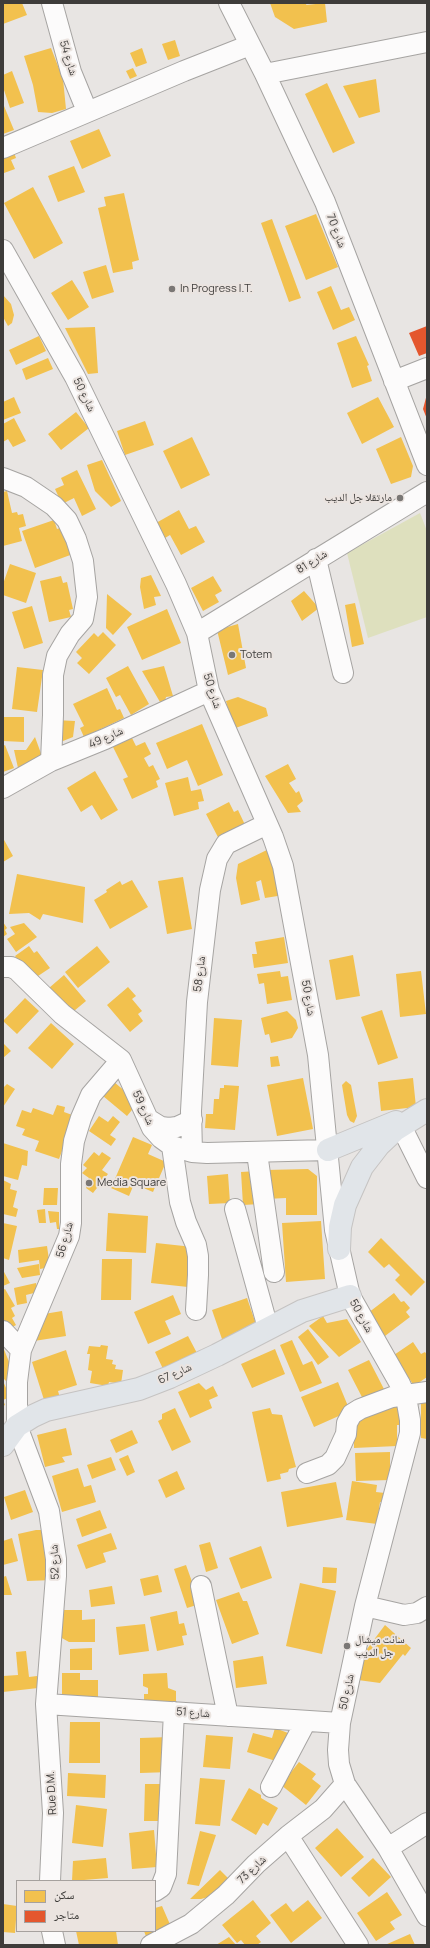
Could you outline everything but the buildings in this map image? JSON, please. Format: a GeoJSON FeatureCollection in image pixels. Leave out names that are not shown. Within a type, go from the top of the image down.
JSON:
{"type":"FeatureCollection","features":[{"type":"Feature","properties":{"kind":"main road"},"geometry":{"type":"LineString","coordinates":[[328,1150],[427,1110]]}},
{"type":"Feature","properties":{"kind":"main road"},"geometry":{"type":"LineString","coordinates":[[339,1249],[339,1231],[342,1214],[347,1197],[356,1179],[379,1145],[401,1126],[427,1110]]}},
{"type":"Feature","properties":{"kind":"main road","name":"شارع 67"},"geometry":{"type":"LineString","coordinates":[[3,1446],[17,1426],[46,1410],[139,1389],[170,1377],[302,1311],[350,1296]]}},
{"type":"Feature","properties":{"kind":"street","name":"شارع 54"},"geometry":{"type":"LineString","coordinates":[[52,3],[71,72],[87,112]]}},
{"type":"Feature","properties":{"kind":"street","name":"شارع 70"},"geometry":{"type":"LineString","coordinates":[[230,3],[266,74],[324,202],[427,465]]}},
{"type":"Feature","properties":{"kind":"street"},"geometry":{"type":"LineString","coordinates":[[266,74],[427,42]]}},
{"type":"Feature","properties":{"kind":"street"},"geometry":{"type":"LineString","coordinates":[[3,148],[250,45]]}},
{"type":"Feature","properties":{"kind":"street","name":"شارع 50"},"geometry":{"type":"LineString","coordinates":[[3,250],[75,377],[176,584],[197,632],[209,691],[283,866],[318,1055],[335,1230],[339,1249],[350,1296],[405,1395],[410,1420],[410,1433],[365,1606],[340,1723],[338,1750],[345,1784]]}},
{"type":"Feature","properties":{"kind":"street"},"geometry":{"type":"LineString","coordinates":[[394,382],[427,368]]}},
{"type":"Feature","properties":{"kind":"street"},"geometry":{"type":"LineString","coordinates":[[3,478],[26,487],[54,506],[67,520],[76,539],[83,561],[87,597],[83,619],[70,634],[57,656],[53,675],[54,715],[51,761]]}},
{"type":"Feature","properties":{"kind":"street","name":"شارع 81"},"geometry":{"type":"LineString","coordinates":[[197,632],[427,492]]}},
{"type":"Feature","properties":{"kind":"street"},"geometry":{"type":"LineString","coordinates":[[316,559],[343,673]]}},
{"type":"Feature","properties":{"kind":"street","name":"شارع 49"},"geometry":{"type":"LineString","coordinates":[[3,788],[51,761],[105,739],[209,691]]}},
{"type":"Feature","properties":{"kind":"street","name":"شارع 58"},"geometry":{"type":"LineString","coordinates":[[192,1152],[197,1002],[210,890],[217,859],[226,844],[266,824]]}},
{"type":"Feature","properties":{"kind":"street","name":"شارع 59"},"geometry":{"type":"LineString","coordinates":[[3,967],[11,967],[17,970],[62,1014],[121,1060],[148,1119],[160,1138],[172,1146],[192,1152],[257,1153],[328,1150]]}},
{"type":"Feature","properties":{"kind":"street","name":"شارع 56"},"geometry":{"type":"LineString","coordinates":[[17,1426],[17,1382],[21,1350],[69,1236],[72,1223],[71,1164],[74,1141],[81,1118],[91,1095],[121,1060]]}},
{"type":"Feature","properties":{"kind":"street"},"geometry":{"type":"LineString","coordinates":[[148,1119],[161,1127],[169,1128],[177,1127],[192,1120]]}},
{"type":"Feature","properties":{"kind":"street"},"geometry":{"type":"LineString","coordinates":[[401,1126],[427,1178]]}},
{"type":"Feature","properties":{"kind":"street"},"geometry":{"type":"LineString","coordinates":[[172,1146],[180,1202],[186,1222],[196,1245],[198,1256],[196,1310]]}},
{"type":"Feature","properties":{"kind":"street"},"geometry":{"type":"LineString","coordinates":[[257,1153],[274,1272]]}},
{"type":"Feature","properties":{"kind":"street"},"geometry":{"type":"LineString","coordinates":[[235,1209],[268,1328]]}},
{"type":"Feature","properties":{"kind":"street"},"geometry":{"type":"LineString","coordinates":[[3,1332],[21,1350]]}},
{"type":"Feature","properties":{"kind":"street"},"geometry":{"type":"LineString","coordinates":[[307,1473],[328,1465],[335,1458],[346,1434],[347,1423],[352,1414],[360,1409],[392,1397],[427,1392]]}},
{"type":"Feature","properties":{"kind":"street","name":"شارع 52"},"geometry":{"type":"LineString","coordinates":[[17,1426],[49,1511],[54,1543],[56,1576],[46,1704]]}},
{"type":"Feature","properties":{"kind":"street"},"geometry":{"type":"LineString","coordinates":[[201,1586],[228,1716]]}},
{"type":"Feature","properties":{"kind":"street"},"geometry":{"type":"LineString","coordinates":[[365,1606],[404,1615],[417,1613],[427,1608]]}},
{"type":"Feature","properties":{"kind":"street","name":"شارع 51"},"geometry":{"type":"LineString","coordinates":[[46,1704],[340,1723]]}},
{"type":"Feature","properties":{"kind":"street","name":"Rue D.M."},"geometry":{"type":"LineString","coordinates":[[46,1704],[53,1812],[50,1880]]}},
{"type":"Feature","properties":{"kind":"street"},"geometry":{"type":"LineString","coordinates":[[156,1890],[161,1887],[166,1874],[174,1712]]}},
{"type":"Feature","properties":{"kind":"street"},"geometry":{"type":"LineString","coordinates":[[271,1787],[306,1721]]}},
{"type":"Feature","properties":{"kind":"street"},"geometry":{"type":"LineString","coordinates":[[345,1784],[388,1848],[427,1916]]}},
{"type":"Feature","properties":{"kind":"street","name":"شارع 73"},"geometry":{"type":"LineString","coordinates":[[151,1945],[191,1924],[226,1895],[256,1864],[288,1836],[323,1810],[345,1784]]}},
{"type":"Feature","properties":{"kind":"street"},"geometry":{"type":"LineString","coordinates":[[323,1810],[347,1805],[358,1805]]}},
{"type":"Feature","properties":{"kind":"street"},"geometry":{"type":"LineString","coordinates":[[388,1848],[427,1823]]}},
{"type":"Feature","properties":{"kind":"street"},"geometry":{"type":"LineString","coordinates":[[288,1836],[358,1945]]}},
{"type":"Feature","properties":{"kind":"street"},"geometry":{"type":"LineString","coordinates":[[52,1932],[55,1945]]}},
{"type":"Feature","properties":{"kind":"green space"},"geometry":{"type":"Polygon","coordinates":[[[420,513],[427,531],[427,617],[368,638],[347,553],[420,513]]]}},
{"type":"Feature","properties":{"kind":"place","name":"In Progress I.T."},"geometry":{"type":"Point","coordinates":[172,289]}},
{"type":"Feature","properties":{"kind":"place","name":"مارتقلا جل الديب"},"geometry":{"type":"Point","coordinates":[400,498]}},
{"type":"Feature","properties":{"kind":"place","name":"Totem"},"geometry":{"type":"Point","coordinates":[232,655]}},
{"type":"Feature","properties":{"kind":"place","name":"Media Square"},"geometry":{"type":"Point","coordinates":[89,1183]}},
{"type":"Feature","properties":{"kind":"place","name":"سانت ميشال جل الديب"},"geometry":{"type":"Point","coordinates":[347,1646]}}]}
